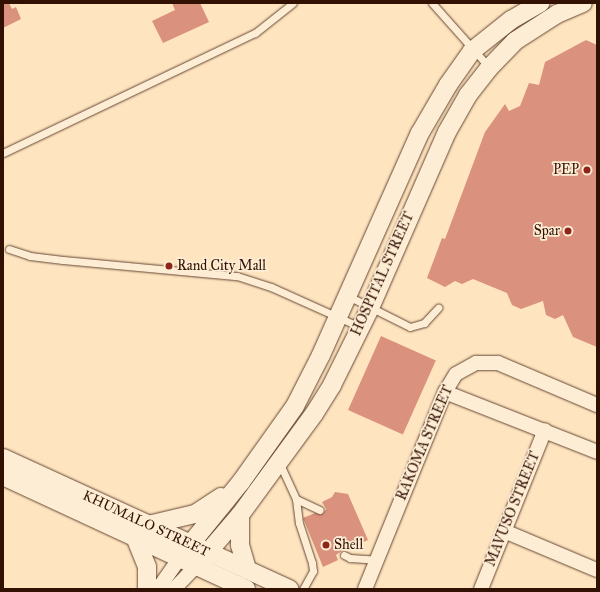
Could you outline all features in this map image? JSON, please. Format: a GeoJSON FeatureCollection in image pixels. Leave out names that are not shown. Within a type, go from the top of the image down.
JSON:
{"type":"FeatureCollection","features":[{"type":"Feature","properties":{"kind":"street","name":"HOSPITAL STREET"},"geometry":{"type":"LineString","coordinates":[[185,551],[241,482],[294,406],[348,296],[428,117],[472,51],[511,20],[540,3]]}},
{"type":"Feature","properties":{"kind":"street","name":"HOSPITAL STREET"},"geometry":{"type":"LineString","coordinates":[[202,558],[240,515],[328,391],[370,308],[398,239],[456,114],[489,68],[515,42],[534,27],[583,3]]}},
{"type":"Feature","properties":{"kind":"street","name":"RAKOMA STREET"},"geometry":{"type":"LineString","coordinates":[[365,589],[445,392],[456,374],[466,367],[486,361],[516,369],[597,406]]}},
{"type":"Feature","properties":{"kind":"street"},"geometry":{"type":"LineString","coordinates":[[445,392],[545,430],[597,452]]}},
{"type":"Feature","properties":{"kind":"street","name":"MAVUSO STREET"},"geometry":{"type":"LineString","coordinates":[[481,589],[545,430]]}},
{"type":"Feature","properties":{"kind":"street","name":"KHUMALO STREET"},"geometry":{"type":"LineString","coordinates":[[3,458],[142,531],[185,551],[202,558],[247,570],[288,589]]}},
{"type":"Feature","properties":{"kind":"street","name":"KHUMALO STREET"},"geometry":{"type":"LineString","coordinates":[[3,476],[142,531]]}},
{"type":"Feature","properties":{"kind":"street"},"geometry":{"type":"LineString","coordinates":[[147,589],[147,567],[142,531],[195,514],[241,482]]}},
{"type":"Feature","properties":{"kind":"street"},"geometry":{"type":"LineString","coordinates":[[240,515],[240,545],[247,570]]}},
{"type":"Feature","properties":{"kind":"street"},"geometry":{"type":"LineString","coordinates":[[504,531],[597,570]]}},
{"type":"Feature","properties":{"kind":"street"},"geometry":{"type":"LineString","coordinates":[[158,589],[185,551]]}},
{"type":"Feature","properties":{"kind":"street"},"geometry":{"type":"LineString","coordinates":[[174,589],[202,558]]}},
{"type":"Feature","properties":{"kind":"street","name":"KHUMALO STREET"},"geometry":{"type":"LineString","coordinates":[[202,558],[246,589]]}},
{"type":"Feature","properties":{"kind":"lane"},"geometry":{"type":"LineString","coordinates":[[3,153],[255,33],[293,3]]}},
{"type":"Feature","properties":{"kind":"lane"},"geometry":{"type":"LineString","coordinates":[[432,3],[472,51],[489,68]]}},
{"type":"Feature","properties":{"kind":"lane"},"geometry":{"type":"LineString","coordinates":[[9,249],[30,256],[63,260],[237,276],[271,287],[360,327]]}},
{"type":"Feature","properties":{"kind":"lane"},"geometry":{"type":"LineString","coordinates":[[348,296],[370,308],[414,327],[424,323],[438,308]]}},
{"type":"Feature","properties":{"kind":"lane"},"geometry":{"type":"LineString","coordinates":[[279,462],[296,499],[299,523],[312,563],[313,571],[303,589]]}},
{"type":"Feature","properties":{"kind":"lane"},"geometry":{"type":"LineString","coordinates":[[296,499],[320,510]]}},
{"type":"Feature","properties":{"kind":"lane"},"geometry":{"type":"LineString","coordinates":[[344,555],[350,558],[376,560]]}},
{"type":"Feature","properties":{"kind":"building"},"geometry":{"type":"Polygon","coordinates":[[[3,3],[9,3],[12,9],[16,7],[21,19],[3,28],[3,3]]]}},
{"type":"Feature","properties":{"kind":"building"},"geometry":{"type":"Polygon","coordinates":[[[172,3],[200,3],[209,22],[163,43],[152,21],[175,10],[172,3]]]}},
{"type":"Feature","properties":{"kind":"building"},"geometry":{"type":"Polygon","coordinates":[[[586,40],[597,45],[597,347],[573,337],[563,315],[555,319],[546,315],[543,301],[521,309],[512,305],[507,293],[473,279],[462,284],[455,281],[445,287],[427,278],[442,238],[445,239],[485,132],[505,104],[509,111],[520,106],[529,83],[539,85],[545,62],[586,40]]]}},
{"type":"Feature","properties":{"kind":"building"},"geometry":{"type":"Polygon","coordinates":[[[381,336],[436,360],[403,434],[348,410],[381,336]]]}},
{"type":"Feature","properties":{"kind":"building"},"geometry":{"type":"Polygon","coordinates":[[[335,492],[348,494],[368,540],[342,551],[336,555],[338,560],[323,567],[303,518],[315,513],[323,514],[326,509],[322,502],[332,497],[335,492]]]}},
{"type":"Feature","properties":{"kind":"place","name":"PEP"},"geometry":{"type":"Point","coordinates":[587,170]}},
{"type":"Feature","properties":{"kind":"place","name":"Spar"},"geometry":{"type":"Point","coordinates":[568,231]}},
{"type":"Feature","properties":{"kind":"place","name":"Rand City Mall"},"geometry":{"type":"Point","coordinates":[169,266]}},
{"type":"Feature","properties":{"kind":"place","name":"Shell"},"geometry":{"type":"Point","coordinates":[326,545]}}]}
